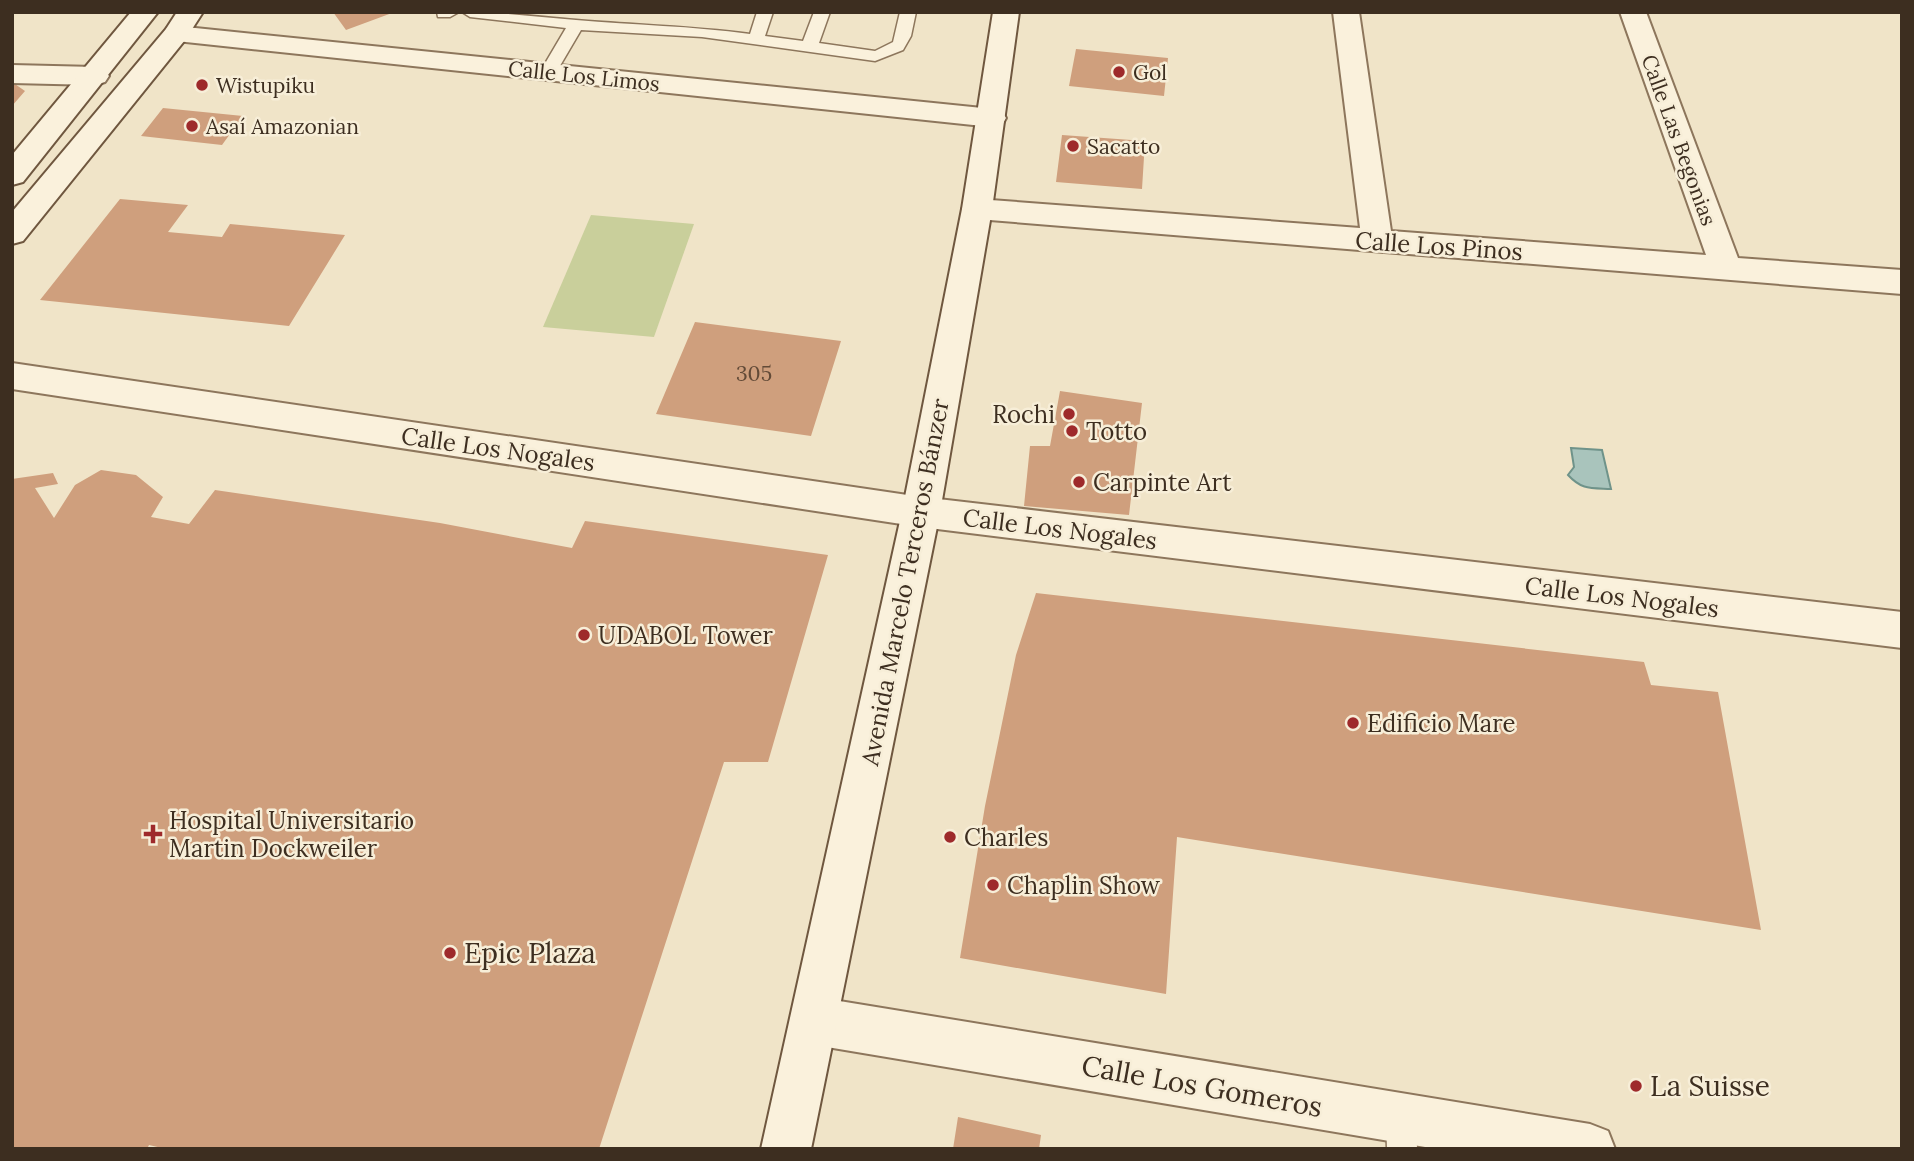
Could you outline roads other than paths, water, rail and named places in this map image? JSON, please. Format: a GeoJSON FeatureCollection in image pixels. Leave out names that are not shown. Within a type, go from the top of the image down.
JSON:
{"type":"FeatureCollection","features":[{"type":"Feature","properties":{"kind":"street"},"geometry":{"type":"LineString","coordinates":[[12,175],[145,12]]}},
{"type":"Feature","properties":{"kind":"street","name":"Avenida Marcelo Terceros Bánzer"},"geometry":{"type":"LineString","coordinates":[[786,1149],[921,512],[977,209],[1006,12]]}},
{"type":"Feature","properties":{"kind":"street"},"geometry":{"type":"LineString","coordinates":[[1346,12],[1377,241]]}},
{"type":"Feature","properties":{"kind":"street","name":"Calle Las Begonias"},"geometry":{"type":"LineString","coordinates":[[1633,12],[1726,268]]}},
{"type":"Feature","properties":{"kind":"street"},"geometry":{"type":"LineString","coordinates":[[12,233],[178,19]]}},
{"type":"Feature","properties":{"kind":"street","name":"Calle Los Limos"},"geometry":{"type":"LineString","coordinates":[[178,19],[548,72],[992,118]]}},
{"type":"Feature","properties":{"kind":"street"},"geometry":{"type":"LineString","coordinates":[[12,74],[95,76],[107,80],[109,91],[28,191],[12,222]]}},
{"type":"Feature","properties":{"kind":"street","name":"Calle Los Pinos"},"geometry":{"type":"LineString","coordinates":[[977,209],[1902,282]]}},
{"type":"Feature","properties":{"kind":"street","name":"Calle Los Nogales"},"geometry":{"type":"LineString","coordinates":[[12,376],[921,512],[1902,630]]}},
{"type":"Feature","properties":{"kind":"street","name":"Calle Los Gomeros"},"geometry":{"type":"LineString","coordinates":[[815,1021],[1401,1134],[1590,1149]]}},
{"type":"Feature","properties":{"kind":"lane"},"geometry":{"type":"LineString","coordinates":[[470,12],[576,25],[702,32],[875,56],[892,54],[901,45],[908,12]]}},
{"type":"Feature","properties":{"kind":"lane"},"geometry":{"type":"LineString","coordinates":[[679,12],[702,32]]}},
{"type":"Feature","properties":{"kind":"lane"},"geometry":{"type":"LineString","coordinates":[[755,41],[765,12]]}},
{"type":"Feature","properties":{"kind":"lane"},"geometry":{"type":"LineString","coordinates":[[809,48],[822,12]]}},
{"type":"Feature","properties":{"kind":"lane"},"geometry":{"type":"LineString","coordinates":[[548,72],[576,25]]}},
{"type":"Feature","properties":{"kind":"water"},"geometry":{"type":"Polygon","coordinates":[[[1571,448],[1602,450],[1611,489],[1582,486],[1568,475],[1574,467],[1571,448]]]}},
{"type":"Feature","properties":{"kind":"place","name":"Gol"},"geometry":{"type":"Point","coordinates":[1119,72]}},
{"type":"Feature","properties":{"kind":"place","name":"Wistupiku"},"geometry":{"type":"Point","coordinates":[202,85]}},
{"type":"Feature","properties":{"kind":"place","name":"Asaí Amazonian"},"geometry":{"type":"Point","coordinates":[192,126]}},
{"type":"Feature","properties":{"kind":"place","name":"Sacatto"},"geometry":{"type":"Point","coordinates":[1073,146]}},
{"type":"Feature","properties":{"kind":"place","name":"Rochi"},"geometry":{"type":"Point","coordinates":[1069,414]}},
{"type":"Feature","properties":{"kind":"place","name":"Totto"},"geometry":{"type":"Point","coordinates":[1072,431]}},
{"type":"Feature","properties":{"kind":"place","name":"Carpinte Art"},"geometry":{"type":"Point","coordinates":[1079,482]}},
{"type":"Feature","properties":{"kind":"place","name":"UDABOL Tower"},"geometry":{"type":"Point","coordinates":[584,635]}},
{"type":"Feature","properties":{"kind":"place","name":"Edificio Mare"},"geometry":{"type":"Point","coordinates":[1353,723]}},
{"type":"Feature","properties":{"kind":"place","name":"Hospital Universitario Martin Dockweiler"},"geometry":{"type":"Point","coordinates":[153,834]}},
{"type":"Feature","properties":{"kind":"place","name":"Charles"},"geometry":{"type":"Point","coordinates":[950,837]}},
{"type":"Feature","properties":{"kind":"place","name":"Chaplin Show"},"geometry":{"type":"Point","coordinates":[993,885]}},
{"type":"Feature","properties":{"kind":"place","name":"Epic Plaza"},"geometry":{"type":"Point","coordinates":[450,953]}},
{"type":"Feature","properties":{"kind":"place","name":"La Suisse"},"geometry":{"type":"Point","coordinates":[1636,1086]}}]}
